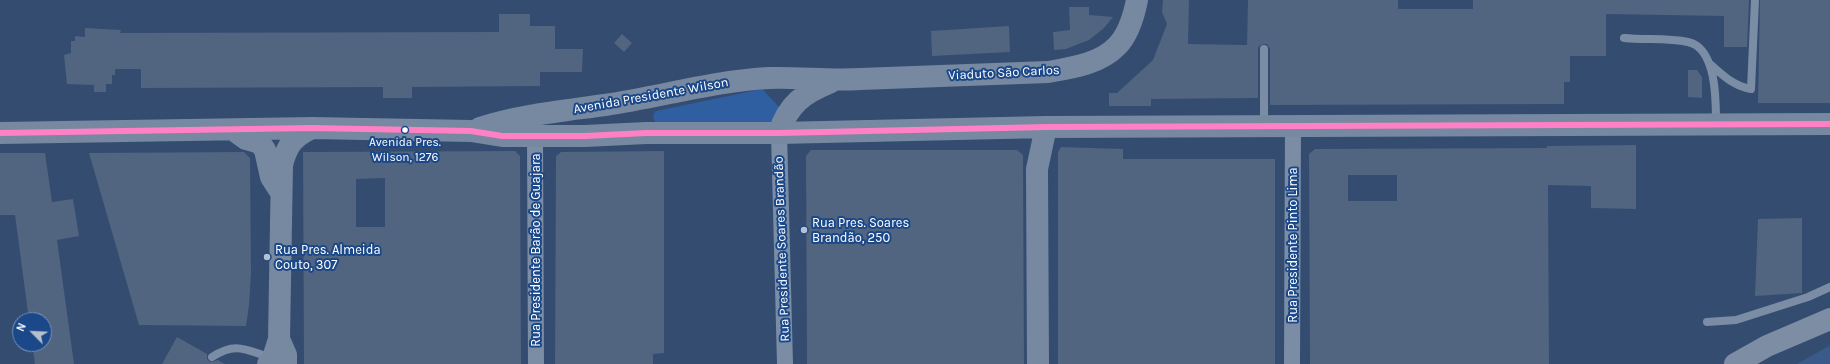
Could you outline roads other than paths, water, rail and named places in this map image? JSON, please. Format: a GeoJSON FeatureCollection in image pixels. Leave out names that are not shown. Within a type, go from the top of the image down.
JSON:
{"type":"FeatureCollection","features":[{"type":"Feature","properties":{"kind":"highway"},"geometry":{"type":"LineString","coordinates":[[1735,364],[1767,346],[1830,319]]}},
{"type":"Feature","properties":{"kind":"main road","name":"Viaduto São Carlos"},"geometry":{"type":"LineString","coordinates":[[834,80],[1048,72],[1073,68],[1098,59],[1118,46],[1132,20],[1138,0]]}},
{"type":"Feature","properties":{"kind":"main road","name":"Avenida Presidente Wilson"},"geometry":{"type":"LineString","coordinates":[[471,130],[491,124],[522,118],[648,98],[730,82],[770,78],[834,80]]}},
{"type":"Feature","properties":{"kind":"main road"},"geometry":{"type":"LineString","coordinates":[[770,78],[788,98],[790,109]]}},
{"type":"Feature","properties":{"kind":"main road"},"geometry":{"type":"LineString","coordinates":[[779,134],[782,123],[790,109],[810,91],[834,80]]}},
{"type":"Feature","properties":{"kind":"main road","name":"Avenida Presidente Wilson"},"geometry":{"type":"LineString","coordinates":[[0,132],[312,128],[471,130],[495,135],[585,136],[648,133],[779,134],[1046,127],[1830,124]]}},
{"type":"Feature","properties":{"kind":"main road"},"geometry":{"type":"LineString","coordinates":[[1038,364],[1037,169],[1046,127]]}},
{"type":"Feature","properties":{"kind":"main road"},"geometry":{"type":"LineString","coordinates":[[276,356],[282,165],[287,146],[303,133],[312,128]]}},
{"type":"Feature","properties":{"kind":"main road"},"geometry":{"type":"LineString","coordinates":[[1023,128],[1037,169]]}},
{"type":"Feature","properties":{"kind":"main road"},"geometry":{"type":"LineString","coordinates":[[234,130],[246,139],[260,142],[265,150],[271,177],[280,193]]}},
{"type":"Feature","properties":{"kind":"street","name":"Rua Presidente Pinto Lima"},"geometry":{"type":"LineString","coordinates":[[1292,364],[1293,125]]}},
{"type":"Feature","properties":{"kind":"street","name":"Rua Presidente Soares Brandão"},"geometry":{"type":"LineString","coordinates":[[779,134],[785,364]]}},
{"type":"Feature","properties":{"kind":"street","name":"Rua Presidente Barão de Guajara"},"geometry":{"type":"LineString","coordinates":[[535,136],[536,364]]}},
{"type":"Feature","properties":{"kind":"lane"},"geometry":{"type":"LineString","coordinates":[[1624,38],[1690,42],[1702,50],[1710,64],[1731,82],[1741,87],[1751,89],[1755,0]]}},
{"type":"Feature","properties":{"kind":"lane"},"geometry":{"type":"LineString","coordinates":[[1264,49],[1264,126]]}},
{"type":"Feature","properties":{"kind":"lane"},"geometry":{"type":"LineString","coordinates":[[1710,64],[1715,98],[1716,124]]}},
{"type":"Feature","properties":{"kind":"lane"},"geometry":{"type":"LineString","coordinates":[[1707,322],[1736,320],[1808,298],[1830,287]]}},
{"type":"Feature","properties":{"kind":"lane"},"geometry":{"type":"LineString","coordinates":[[212,357],[224,349],[236,347],[276,356]]}},
{"type":"Feature","properties":{"kind":"place","name":"Avenida Pres. Wilson, 1276"},"geometry":{"type":"Point","coordinates":[405,130]}},
{"type":"Feature","properties":{"kind":"place","name":"Rua Pres. Soares Brandão, 250"},"geometry":{"type":"Point","coordinates":[804,230]}},
{"type":"Feature","properties":{"kind":"place","name":"Rua Pres. Almeida Couto, 307"},"geometry":{"type":"Point","coordinates":[267,257]}}]}
